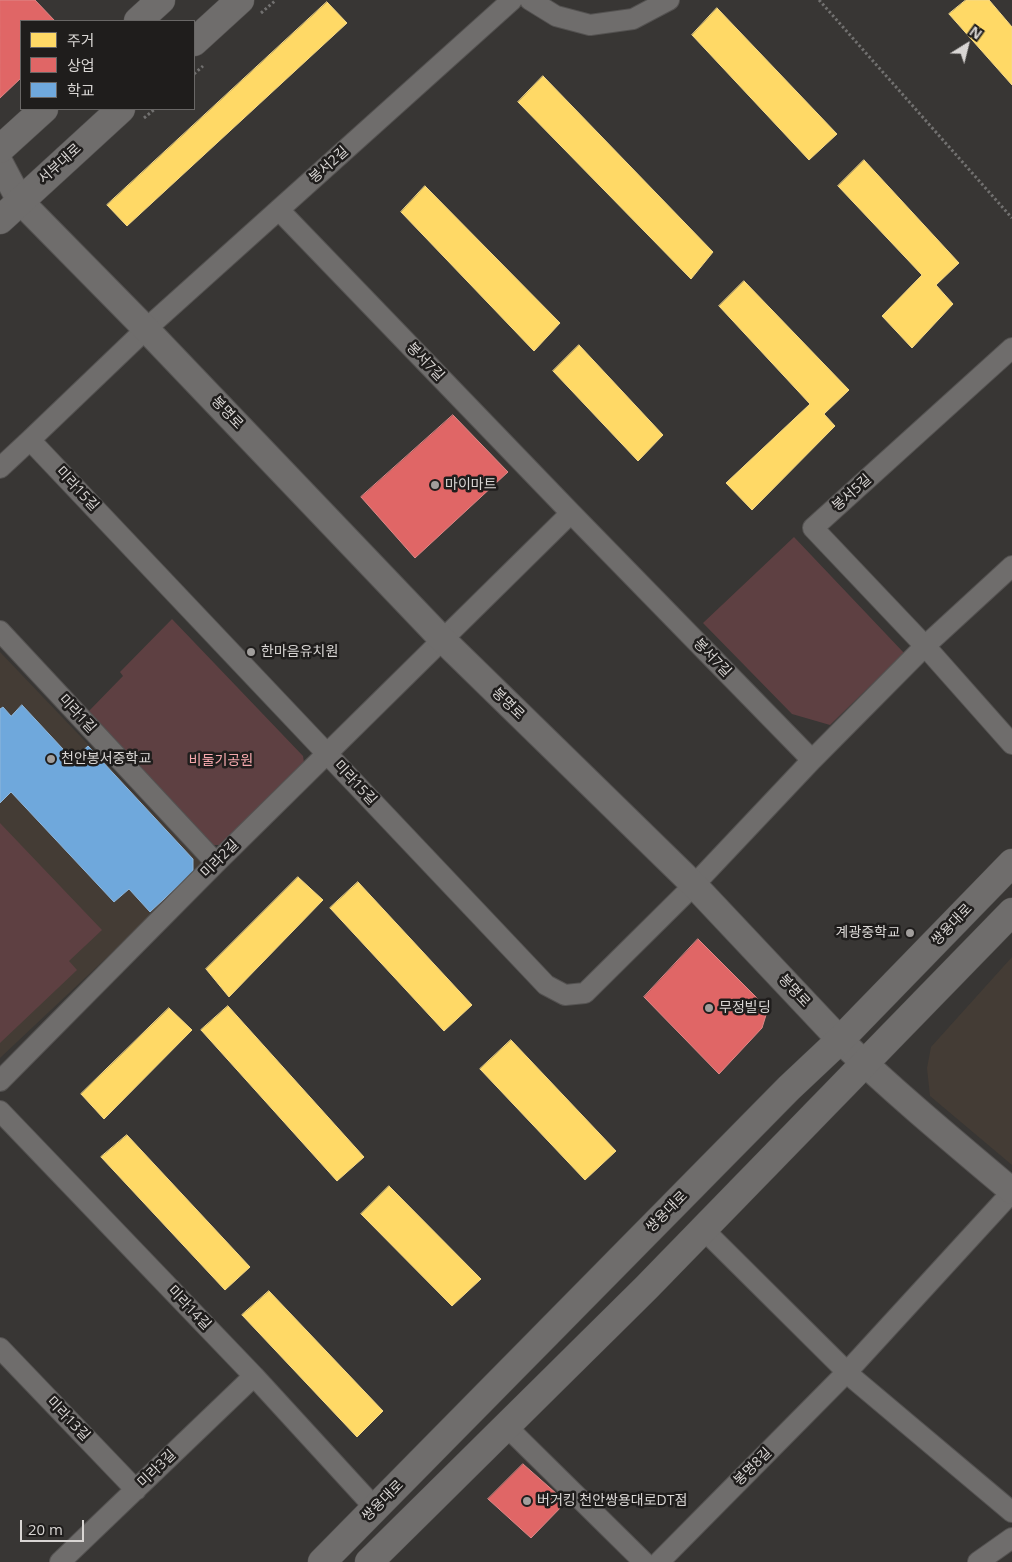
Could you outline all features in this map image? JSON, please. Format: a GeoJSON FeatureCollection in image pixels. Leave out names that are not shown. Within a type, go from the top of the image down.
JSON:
{"type":"FeatureCollection","features":[{"type":"Feature","properties":{"kind":"main road"},"geometry":{"type":"LineString","coordinates":[[139,20],[161,0]]}},
{"type":"Feature","properties":{"kind":"main road"},"geometry":{"type":"LineString","coordinates":[[195,41],[240,0]]}},
{"type":"Feature","properties":{"kind":"main road"},"geometry":{"type":"LineString","coordinates":[[0,149],[43,110]]}},
{"type":"Feature","properties":{"kind":"main road","name":"서부대로"},"geometry":{"type":"LineString","coordinates":[[0,220],[120,110]]}},
{"type":"Feature","properties":{"kind":"main road","name":"쌍용대로"},"geometry":{"type":"LineString","coordinates":[[322,1562],[789,1088],[840,1040],[1012,863]]}},
{"type":"Feature","properties":{"kind":"main road"},"geometry":{"type":"LineString","coordinates":[[369,1562],[703,1229],[1012,912]]}},
{"type":"Feature","properties":{"kind":"street","name":"봉서2길"},"geometry":{"type":"LineString","coordinates":[[146,329],[512,0]]}},
{"type":"Feature","properties":{"kind":"street"},"geometry":{"type":"LineString","coordinates":[[530,0],[556,16],[590,25],[633,19],[669,0]]}},
{"type":"Feature","properties":{"kind":"street","name":"봉명로"},"geometry":{"type":"LineString","coordinates":[[0,163],[20,200],[442,639],[694,885],[864,1064],[1012,1192]]}},
{"type":"Feature","properties":{"kind":"street","name":"봉서7길"},"geometry":{"type":"LineString","coordinates":[[279,210],[812,760]]}},
{"type":"Feature","properties":{"kind":"street"},"geometry":{"type":"LineString","coordinates":[[0,468],[146,329]]}},
{"type":"Feature","properties":{"kind":"street","name":"봉서5길"},"geometry":{"type":"LineString","coordinates":[[1012,348],[813,528],[925,646],[1012,744]]}},
{"type":"Feature","properties":{"kind":"street","name":"미라15길"},"geometry":{"type":"LineString","coordinates":[[30,440],[546,984],[565,995],[585,993],[694,885]]}},
{"type":"Feature","properties":{"kind":"street"},"geometry":{"type":"LineString","coordinates":[[442,639],[571,513]]}},
{"type":"Feature","properties":{"kind":"street"},"geometry":{"type":"LineString","coordinates":[[694,885],[812,760],[925,646],[1012,566]]}},
{"type":"Feature","properties":{"kind":"street","name":"미라1길"},"geometry":{"type":"LineString","coordinates":[[0,631],[216,863]]}},
{"type":"Feature","properties":{"kind":"street","name":"미라2길"},"geometry":{"type":"LineString","coordinates":[[0,1081],[442,639]]}},
{"type":"Feature","properties":{"kind":"street","name":"미라14길"},"geometry":{"type":"LineString","coordinates":[[0,1111],[254,1376],[375,1508]]}},
{"type":"Feature","properties":{"kind":"street","name":"봉명8길"},"geometry":{"type":"LineString","coordinates":[[659,1562],[847,1372],[1012,1192]]}},
{"type":"Feature","properties":{"kind":"street"},"geometry":{"type":"LineString","coordinates":[[703,1229],[847,1372],[1012,1512]]}},
{"type":"Feature","properties":{"kind":"street","name":"미라13길"},"geometry":{"type":"LineString","coordinates":[[0,1348],[136,1490]]}},
{"type":"Feature","properties":{"kind":"street","name":"미라3길"},"geometry":{"type":"LineString","coordinates":[[60,1562],[254,1376]]}},
{"type":"Feature","properties":{"kind":"street"},"geometry":{"type":"LineString","coordinates":[[506,1426],[644,1562]]}},
{"type":"Feature","properties":{"kind":"street"},"geometry":{"type":"LineString","coordinates":[[978,1562],[1012,1538]]}},
{"type":"Feature","properties":{"kind":"path"},"geometry":{"type":"LineString","coordinates":[[819,0],[1012,218]]}},
{"type":"Feature","properties":{"kind":"shaded area","name":"천안봉서중학교"},"geometry":{"type":"Polygon","coordinates":[[[0,652],[204,866],[0,1058],[0,652]]]}},
{"type":"Feature","properties":{"kind":"shaded area"},"geometry":{"type":"Polygon","coordinates":[[[1012,957],[1012,1165],[930,1096],[927,1068],[931,1047],[1012,957]]]}},
{"type":"Feature","properties":{"kind":"green space"},"geometry":{"type":"Polygon","coordinates":[[[794,537],[904,653],[830,725],[792,714],[703,623],[794,537]]]}},
{"type":"Feature","properties":{"kind":"green space","name":"비둘기공원"},"geometry":{"type":"Polygon","coordinates":[[[172,619],[303,756],[305,769],[226,845],[212,845],[88,712],[123,676],[120,672],[172,619]]]}},
{"type":"Feature","properties":{"kind":"green space"},"geometry":{"type":"Polygon","coordinates":[[[0,823],[102,930],[69,961],[77,970],[0,1043],[0,823]]]}},
{"type":"Feature","properties":{"kind":"building: 주거"},"geometry":{"type":"Polygon","coordinates":[[[966,0],[989,0],[1012,27],[1012,85],[949,14],[966,0]]]}},
{"type":"Feature","properties":{"kind":"building: 주거"},"geometry":{"type":"Polygon","coordinates":[[[327,2],[347,23],[127,226],[107,205],[327,2]]]}},
{"type":"Feature","properties":{"kind":"building: 주거"},"geometry":{"type":"Polygon","coordinates":[[[717,8],[837,134],[809,160],[692,35],[717,8]]]}},
{"type":"Feature","properties":{"kind":"building: 주거"},"geometry":{"type":"Polygon","coordinates":[[[543,76],[713,252],[691,279],[518,102],[543,76]]]}},
{"type":"Feature","properties":{"kind":"building: 주거"},"geometry":{"type":"Polygon","coordinates":[[[864,160],[959,263],[936,285],[953,304],[912,348],[882,316],[922,275],[838,186],[864,160]]]}},
{"type":"Feature","properties":{"kind":"building: 주거"},"geometry":{"type":"Polygon","coordinates":[[[425,186],[560,323],[534,351],[401,212],[425,186]]]}},
{"type":"Feature","properties":{"kind":"building: 주거"},"geometry":{"type":"Polygon","coordinates":[[[744,281],[849,390],[824,414],[835,426],[752,510],[726,483],[810,404],[719,306],[744,281]]]}},
{"type":"Feature","properties":{"kind":"building: 주거"},"geometry":{"type":"Polygon","coordinates":[[[579,345],[663,435],[638,461],[553,371],[579,345]]]}},
{"type":"Feature","properties":{"kind":"building: 주거"},"geometry":{"type":"Polygon","coordinates":[[[298,877],[323,900],[229,997],[206,969],[298,877]]]}},
{"type":"Feature","properties":{"kind":"building: 주거"},"geometry":{"type":"Polygon","coordinates":[[[358,882],[472,1005],[444,1031],[330,908],[358,882]]]}},
{"type":"Feature","properties":{"kind":"building: 주거"},"geometry":{"type":"Polygon","coordinates":[[[228,1006],[364,1157],[337,1181],[201,1030],[228,1006]]]}},
{"type":"Feature","properties":{"kind":"building: 주거"},"geometry":{"type":"Polygon","coordinates":[[[169,1008],[192,1030],[104,1119],[81,1094],[169,1008]]]}},
{"type":"Feature","properties":{"kind":"building: 주거"},"geometry":{"type":"Polygon","coordinates":[[[511,1040],[616,1151],[585,1180],[480,1069],[511,1040]]]}},
{"type":"Feature","properties":{"kind":"building: 주거"},"geometry":{"type":"Polygon","coordinates":[[[127,1135],[250,1267],[225,1290],[101,1157],[127,1135]]]}},
{"type":"Feature","properties":{"kind":"building: 주거"},"geometry":{"type":"Polygon","coordinates":[[[389,1186],[481,1279],[452,1306],[361,1214],[389,1186]]]}},
{"type":"Feature","properties":{"kind":"building: 주거"},"geometry":{"type":"Polygon","coordinates":[[[269,1291],[383,1411],[357,1437],[242,1315],[269,1291]]]}},
{"type":"Feature","properties":{"kind":"building: 상업"},"geometry":{"type":"Polygon","coordinates":[[[0,0],[35,0],[54,20],[20,20],[20,79],[0,98],[0,0]]]}},
{"type":"Feature","properties":{"kind":"building: 상업","name":"마이마트"},"geometry":{"type":"Polygon","coordinates":[[[453,415],[508,472],[415,558],[361,497],[453,415]]]}},
{"type":"Feature","properties":{"kind":"building: 상업","name":"무정빌딩"},"geometry":{"type":"Polygon","coordinates":[[[698,939],[760,1001],[766,1015],[762,1028],[719,1074],[644,997],[698,939]]]}},
{"type":"Feature","properties":{"kind":"building: 상업","name":"버거킹 천안쌍용대로DT점"},"geometry":{"type":"Polygon","coordinates":[[[523,1464],[566,1502],[531,1538],[488,1499],[523,1464]]]}},
{"type":"Feature","properties":{"kind":"building: 학교"},"geometry":{"type":"Polygon","coordinates":[[[22,705],[76,763],[82,758],[79,754],[88,746],[193,859],[193,872],[150,912],[129,889],[114,902],[11,792],[0,803],[0,709],[3,707],[11,716],[22,705]]]}},
{"type":"Feature","properties":{"kind":"place","name":"마이마트"},"geometry":{"type":"Point","coordinates":[435,485]}},
{"type":"Feature","properties":{"kind":"place","name":"한마음유치원"},"geometry":{"type":"Point","coordinates":[251,652]}},
{"type":"Feature","properties":{"kind":"place","name":"천안봉서중학교"},"geometry":{"type":"Point","coordinates":[51,759]}},
{"type":"Feature","properties":{"kind":"place","name":"계광중학교"},"geometry":{"type":"Point","coordinates":[910,933]}},
{"type":"Feature","properties":{"kind":"place","name":"무정빌딩"},"geometry":{"type":"Point","coordinates":[709,1008]}},
{"type":"Feature","properties":{"kind":"place","name":"버거킹 천안쌍용대로DT점"},"geometry":{"type":"Point","coordinates":[527,1501]}}]}
